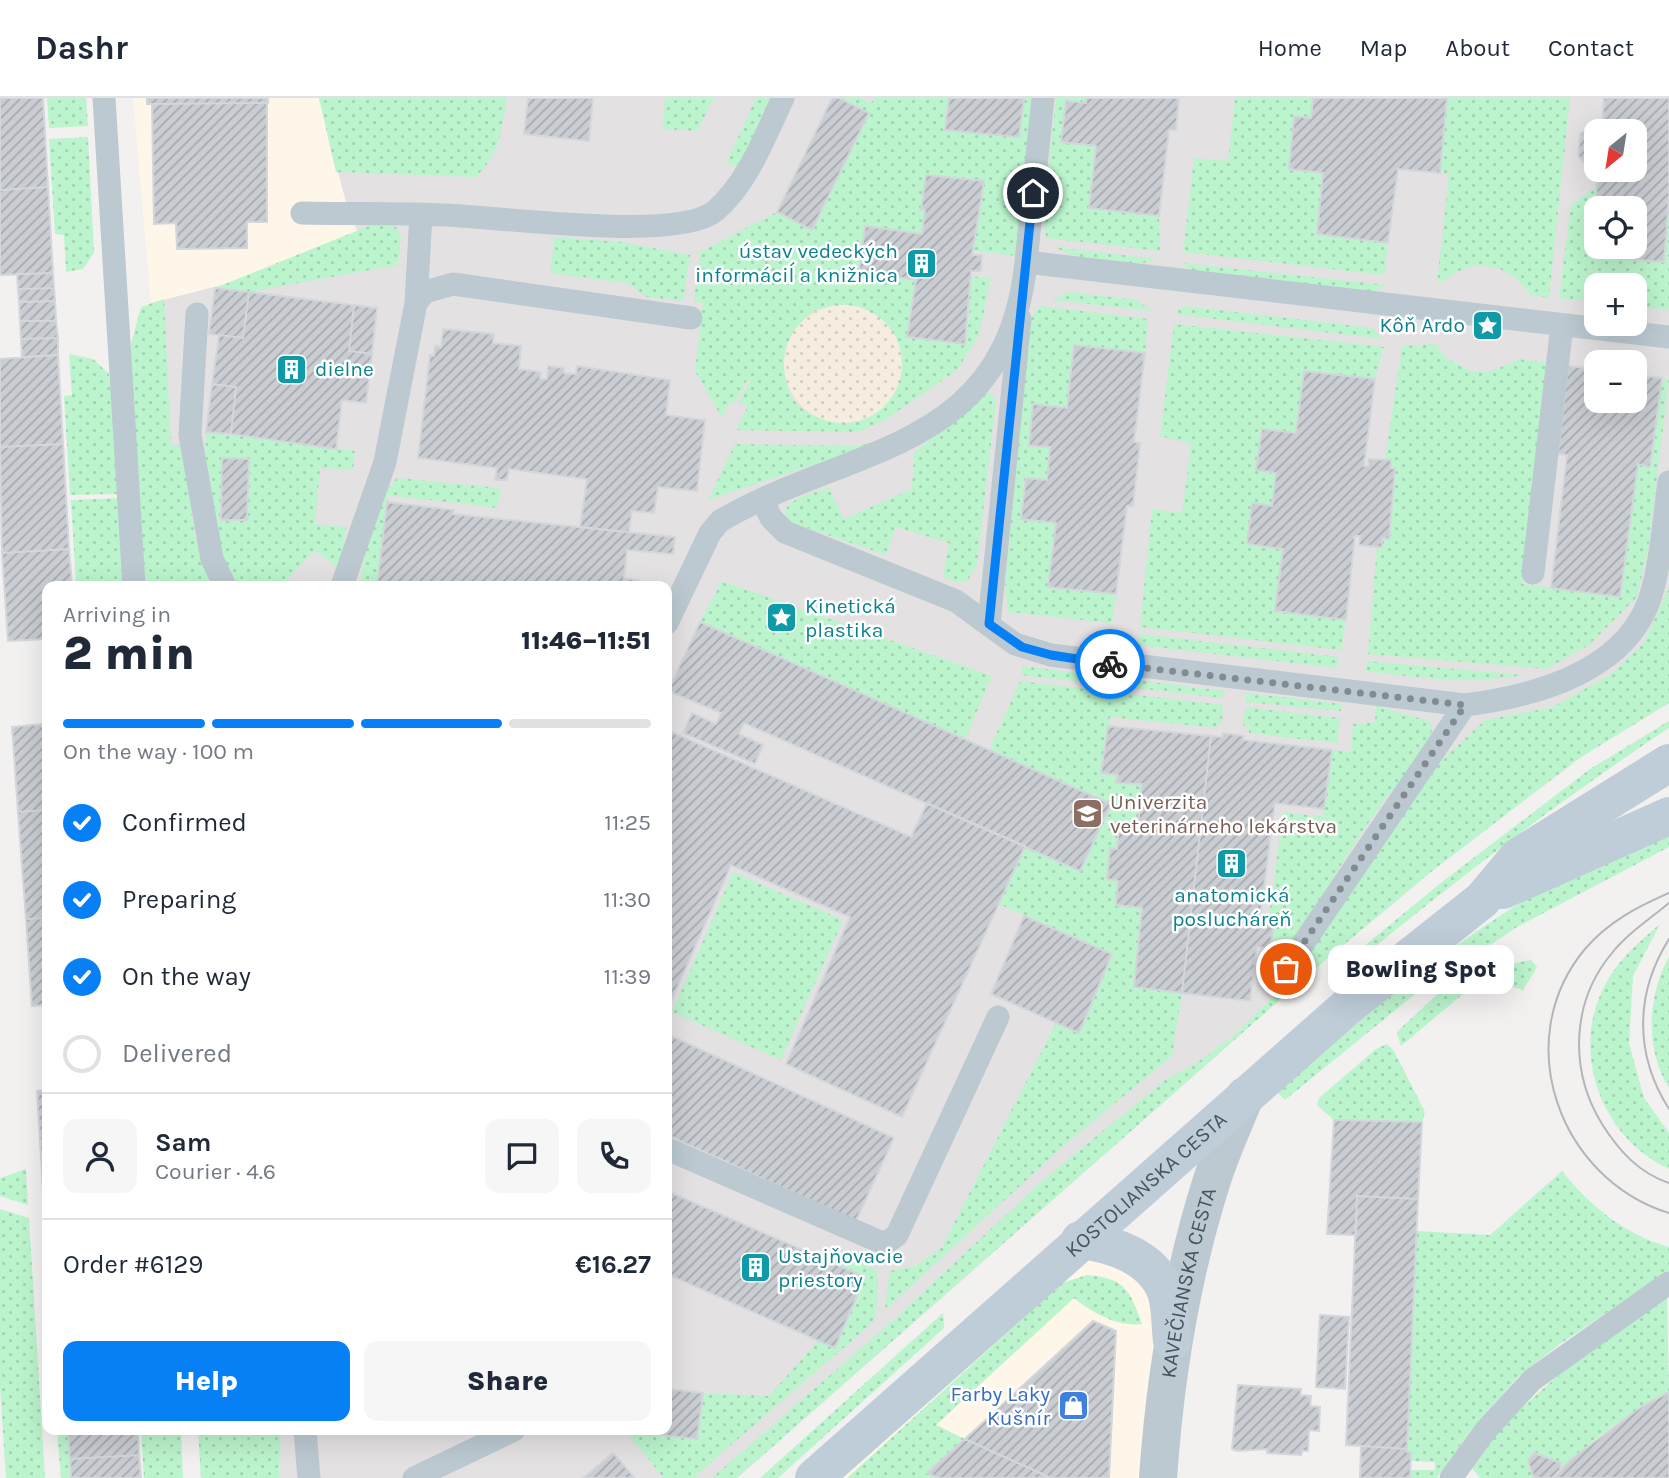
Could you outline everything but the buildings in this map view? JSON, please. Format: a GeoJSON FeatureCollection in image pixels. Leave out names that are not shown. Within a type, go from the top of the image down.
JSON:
{"type":"FeatureCollection","features":[{"type":"Feature","properties":{"kind":"street","name":"KOSTOLIANSKA CESTA"},"geometry":{"type":"LineString","coordinates":[[814,1478],[1080,1240],[1348,1006],[1482,900],[1518,858],[1669,763]]}},
{"type":"Feature","properties":{"kind":"street","name":"KOSTOLIANSKA CESTA"},"geometry":{"type":"LineString","coordinates":[[1482,900],[1669,816]]}},
{"type":"Feature","properties":{"kind":"street","name":"KAVEČIANSKA CESTA"},"geometry":{"type":"LineString","coordinates":[[1158,1478],[1172,1341],[1209,1187],[1245,1096]]}},
{"type":"Feature","properties":{"kind":"street"},"geometry":{"type":"LineString","coordinates":[[1080,1240],[1104,1243],[1126,1251],[1150,1269],[1166,1291],[1172,1341]]}},
{"type":"Feature","properties":{"kind":"lane"},"geometry":{"type":"LineString","coordinates":[[104,98],[134,581]]}},
{"type":"Feature","properties":{"kind":"lane"},"geometry":{"type":"LineString","coordinates":[[302,213],[421,214],[647,227],[685,223],[713,213],[734,189],[783,98]]}},
{"type":"Feature","properties":{"kind":"lane"},"geometry":{"type":"LineString","coordinates":[[989,624],[1044,98]]}},
{"type":"Feature","properties":{"kind":"lane"},"geometry":{"type":"LineString","coordinates":[[344,581],[385,462],[416,303],[421,214]]}},
{"type":"Feature","properties":{"kind":"lane"},"geometry":{"type":"LineString","coordinates":[[1026,262],[1669,337]]}},
{"type":"Feature","properties":{"kind":"lane"},"geometry":{"type":"LineString","coordinates":[[416,303],[425,292],[453,284],[691,318]]}},
{"type":"Feature","properties":{"kind":"lane"},"geometry":{"type":"LineString","coordinates":[[672,613],[710,533],[720,521],[902,443],[953,410],[992,368],[1023,299]]}},
{"type":"Feature","properties":{"kind":"lane"},"geometry":{"type":"LineString","coordinates":[[197,314],[190,435],[212,559],[223,581]]}},
{"type":"Feature","properties":{"kind":"lane"},"geometry":{"type":"LineString","coordinates":[[1532,573],[1562,325]]}},
{"type":"Feature","properties":{"kind":"lane"},"geometry":{"type":"LineString","coordinates":[[763,501],[771,518],[785,532],[956,601],[1015,644],[1051,655],[1465,705],[1538,691],[1581,674],[1615,648],[1649,601],[1662,568],[1669,482]]}},
{"type":"Feature","properties":{"kind":"lane"},"geometry":{"type":"LineString","coordinates":[[1286,969],[1465,705]]}},
{"type":"Feature","properties":{"kind":"lane"},"geometry":{"type":"LineString","coordinates":[[672,1151],[877,1243],[885,1244],[897,1236],[998,1017]]}},
{"type":"Feature","properties":{"kind":"lane"},"geometry":{"type":"LineString","coordinates":[[1451,1478],[1485,1431],[1532,1380],[1669,1283]]}},
{"type":"Feature","properties":{"kind":"lane"},"geometry":{"type":"LineString","coordinates":[[305,1435],[309,1478]]}},
{"type":"Feature","properties":{"kind":"lane"},"geometry":{"type":"LineString","coordinates":[[414,1478],[504,1435]]}},
{"type":"Feature","properties":{"kind":"shaded area"},"geometry":{"type":"Polygon","coordinates":[[[133,98],[319,98],[336,172],[390,254],[151,303],[133,98]]]}},
{"type":"Feature","properties":{"kind":"shaded area","name":"Univerzita veterinárneho lekárstva"},"geometry":{"type":"Polygon","coordinates":[[[319,98],[1669,98],[1669,703],[1581,757],[1432,871],[1316,968],[737,1478],[279,1478],[281,1435],[672,1435],[672,581],[166,581],[151,303],[218,286],[390,253],[357,230],[349,214],[319,98]]]}},
{"type":"Feature","properties":{"kind":"shaded area"},"geometry":{"type":"Polygon","coordinates":[[[1080,1240],[1166,1291],[1158,1478],[813,1478],[1080,1240]]]}},
{"type":"Feature","properties":{"kind":"green space"},"geometry":{"type":"Polygon","coordinates":[[[47,98],[86,98],[88,126],[49,128],[47,98]]]}},
{"type":"Feature","properties":{"kind":"green space"},"geometry":{"type":"Polygon","coordinates":[[[319,98],[506,98],[495,151],[475,177],[336,172],[319,98]]]}},
{"type":"Feature","properties":{"kind":"green space"},"geometry":{"type":"Polygon","coordinates":[[[665,98],[714,98],[697,131],[663,129],[665,98]]]}},
{"type":"Feature","properties":{"kind":"green space"},"geometry":{"type":"Polygon","coordinates":[[[756,98],[775,98],[746,159],[737,165],[727,163],[729,157],[756,98]]]}},
{"type":"Feature","properties":{"kind":"green space"},"geometry":{"type":"Polygon","coordinates":[[[839,98],[861,98],[871,103],[874,98],[949,98],[945,130],[1019,136],[1024,98],[1034,98],[1017,256],[973,251],[984,181],[927,175],[921,210],[925,210],[922,234],[865,226],[859,271],[916,280],[907,337],[965,344],[970,309],[966,309],[970,276],[991,278],[979,335],[957,370],[885,420],[858,432],[736,430],[748,406],[739,402],[750,381],[747,380],[735,403],[730,401],[722,418],[695,371],[703,303],[694,301],[700,252],[777,212],[813,230],[869,113],[839,98]],[[850,305],[813,312],[804,319],[795,337],[787,368],[786,380],[790,393],[796,403],[805,410],[827,420],[863,420],[897,338],[876,317],[850,305]]]}},
{"type":"Feature","properties":{"kind":"green space"},"geometry":{"type":"Polygon","coordinates":[[[1056,98],[1086,98],[1086,103],[1066,102],[1061,142],[1096,146],[1089,208],[1159,216],[1160,251],[1046,238],[1043,215],[1056,98]]]}},
{"type":"Feature","properties":{"kind":"green space"},"geometry":{"type":"Polygon","coordinates":[[[1235,98],[1313,98],[1311,118],[1294,116],[1289,169],[1323,173],[1317,234],[1388,243],[1384,275],[1183,252],[1194,158],[1228,161],[1235,98]]]}},
{"type":"Feature","properties":{"kind":"green space"},"geometry":{"type":"Polygon","coordinates":[[[1447,98],[1570,98],[1549,297],[1531,296],[1517,279],[1488,266],[1468,268],[1437,283],[1449,174],[1440,173],[1447,98]]]}},
{"type":"Feature","properties":{"kind":"green space"},"geometry":{"type":"Polygon","coordinates":[[[88,137],[94,253],[83,269],[66,272],[64,235],[55,234],[49,139],[88,137]]]}},
{"type":"Feature","properties":{"kind":"green space"},"geometry":{"type":"Polygon","coordinates":[[[1595,188],[1598,188],[1598,196],[1584,196],[1584,259],[1664,262],[1669,197],[1669,310],[1647,307],[1647,273],[1584,273],[1584,301],[1559,298],[1571,205],[1595,188]]]}},
{"type":"Feature","properties":{"kind":"green space"},"geometry":{"type":"Polygon","coordinates":[[[374,224],[396,227],[401,236],[398,265],[249,292],[215,288],[374,224]]]}},
{"type":"Feature","properties":{"kind":"green space"},"geometry":{"type":"Polygon","coordinates":[[[554,237],[621,242],[690,255],[683,301],[647,297],[627,283],[551,273],[554,237]]]}},
{"type":"Feature","properties":{"kind":"green space"},"geometry":{"type":"Polygon","coordinates":[[[1054,247],[1156,259],[1120,264],[1075,256],[1054,247]]]}},
{"type":"Feature","properties":{"kind":"green space"},"geometry":{"type":"Polygon","coordinates":[[[1181,263],[1387,285],[1373,292],[1194,272],[1181,263]]]}},
{"type":"Feature","properties":{"kind":"green space"},"geometry":{"type":"Polygon","coordinates":[[[1068,292],[1137,300],[1152,311],[1052,300],[1068,292]]]}},
{"type":"Feature","properties":{"kind":"green space"},"geometry":{"type":"Polygon","coordinates":[[[164,299],[171,445],[184,446],[195,536],[210,581],[144,581],[130,348],[141,307],[164,299]]]}},
{"type":"Feature","properties":{"kind":"green space"},"geometry":{"type":"Polygon","coordinates":[[[1040,306],[1148,319],[1145,353],[1074,345],[1067,408],[1033,405],[1029,445],[1050,447],[1047,480],[1021,519],[1056,523],[1048,587],[1116,594],[1112,623],[1008,612],[1005,587],[1030,319],[1040,306]]]}},
{"type":"Feature","properties":{"kind":"green space"},"geometry":{"type":"Polygon","coordinates":[[[1184,306],[1372,328],[1383,339],[1174,314],[1184,306]]]}},
{"type":"Feature","properties":{"kind":"green space"},"geometry":{"type":"Polygon","coordinates":[[[1174,324],[1384,347],[1375,379],[1304,371],[1296,433],[1261,430],[1256,470],[1276,473],[1272,506],[1252,504],[1248,544],[1283,549],[1275,611],[1346,620],[1341,650],[1140,627],[1152,509],[1182,513],[1191,444],[1160,436],[1174,324]]]}},
{"type":"Feature","properties":{"kind":"green space"},"geometry":{"type":"Polygon","coordinates":[[[1435,344],[1446,358],[1472,372],[1490,372],[1519,359],[1547,363],[1522,584],[1620,597],[1638,464],[1649,467],[1662,378],[1669,380],[1648,550],[1637,597],[1589,645],[1546,669],[1368,654],[1377,547],[1382,547],[1382,538],[1389,539],[1395,469],[1391,468],[1391,460],[1385,460],[1402,346],[1435,344]]]}},
{"type":"Feature","properties":{"kind":"green space"},"geometry":{"type":"Polygon","coordinates":[[[69,354],[93,359],[109,374],[120,494],[70,495],[64,396],[72,395],[69,354]]]}},
{"type":"Feature","properties":{"kind":"green space"},"geometry":{"type":"Polygon","coordinates":[[[986,393],[991,393],[996,402],[977,564],[967,582],[956,582],[943,577],[949,543],[896,527],[886,555],[790,522],[786,515],[791,503],[829,488],[844,519],[912,489],[914,453],[986,393]]]}},
{"type":"Feature","properties":{"kind":"green space"},"geometry":{"type":"Polygon","coordinates":[[[206,432],[355,451],[353,470],[320,468],[315,524],[346,527],[340,568],[314,551],[288,581],[235,581],[219,552],[210,512],[206,432]]]}},
{"type":"Feature","properties":{"kind":"green space"},"geometry":{"type":"Polygon","coordinates":[[[871,443],[855,451],[708,500],[735,444],[857,446],[871,443]]]}},
{"type":"Feature","properties":{"kind":"green space"},"geometry":{"type":"Polygon","coordinates":[[[397,478],[500,488],[498,508],[388,495],[378,581],[360,581],[375,515],[388,489],[397,478]]]}},
{"type":"Feature","properties":{"kind":"green space"},"geometry":{"type":"Polygon","coordinates":[[[120,498],[126,581],[76,581],[71,500],[120,498]]]}},
{"type":"Feature","properties":{"kind":"green space"},"geometry":{"type":"Polygon","coordinates":[[[722,581],[992,676],[965,739],[700,622],[722,581]]]}},
{"type":"Feature","properties":{"kind":"green space"},"geometry":{"type":"Polygon","coordinates":[[[1669,587],[1669,703],[1581,757],[1432,871],[1316,968],[737,1478],[712,1478],[899,1315],[1042,1181],[1165,1080],[1195,1064],[1233,1036],[1290,980],[1438,764],[1485,720],[1553,707],[1611,674],[1644,643],[1669,587]]]}},
{"type":"Feature","properties":{"kind":"green space"},"geometry":{"type":"Polygon","coordinates":[[[1139,634],[1339,657],[1337,668],[1138,645],[1139,634]]]}},
{"type":"Feature","properties":{"kind":"green space"},"geometry":{"type":"Polygon","coordinates":[[[1367,661],[1523,675],[1483,680],[1425,678],[1366,671],[1367,661]]]}},
{"type":"Feature","properties":{"kind":"green space"},"geometry":{"type":"Polygon","coordinates":[[[1022,666],[1224,691],[1223,698],[1021,675],[1022,666]]]}},
{"type":"Feature","properties":{"kind":"green space"},"geometry":{"type":"Polygon","coordinates":[[[1020,681],[1223,705],[1222,724],[1218,724],[1217,728],[1110,717],[1101,773],[1118,775],[1117,783],[1142,784],[1138,824],[1117,849],[1111,848],[1118,881],[1116,904],[1142,908],[1134,987],[1182,993],[1172,1056],[1061,1148],[885,1310],[890,1271],[916,1266],[942,1247],[1056,1023],[1079,1033],[1112,954],[999,904],[1025,846],[1081,871],[1111,804],[989,750],[1020,681]]]}},
{"type":"Feature","properties":{"kind":"green space"},"geometry":{"type":"Polygon","coordinates":[[[1246,693],[1342,704],[1341,711],[1246,702],[1246,693]]]}},
{"type":"Feature","properties":{"kind":"green space"},"geometry":{"type":"Polygon","coordinates":[[[1376,706],[1426,720],[1433,725],[1426,746],[1360,835],[1294,941],[1270,948],[1275,920],[1269,919],[1283,812],[1323,817],[1332,750],[1351,752],[1353,724],[1375,722],[1376,706]]]}},
{"type":"Feature","properties":{"kind":"green space"},"geometry":{"type":"Polygon","coordinates":[[[1245,707],[1340,718],[1337,743],[1249,733],[1249,727],[1243,726],[1245,707]]]}},
{"type":"Feature","properties":{"kind":"green space"},"geometry":{"type":"Polygon","coordinates":[[[1669,721],[1669,728],[1584,786],[1501,848],[1339,976],[1335,970],[1442,882],[1590,769],[1669,721]]]}},
{"type":"Feature","properties":{"kind":"green space"},"geometry":{"type":"Polygon","coordinates":[[[1669,833],[1669,847],[1517,927],[1487,947],[1457,960],[1285,1100],[1278,1093],[1346,1032],[1418,974],[1493,921],[1583,867],[1669,833]]]}},
{"type":"Feature","properties":{"kind":"green space"},"geometry":{"type":"Polygon","coordinates":[[[733,872],[843,920],[781,1060],[672,1012],[733,872]]]}},
{"type":"Feature","properties":{"kind":"green space"},"geometry":{"type":"Polygon","coordinates":[[[1660,924],[1633,976],[1629,1043],[1644,1098],[1669,1133],[1669,1169],[1645,1155],[1625,1136],[1609,1114],[1591,1063],[1595,1009],[1606,983],[1623,959],[1660,924]]]}},
{"type":"Feature","properties":{"kind":"green space"},"geometry":{"type":"Polygon","coordinates":[[[1669,957],[1669,1088],[1656,1057],[1652,1023],[1656,989],[1669,957]]]}},
{"type":"Feature","properties":{"kind":"green space"},"geometry":{"type":"Polygon","coordinates":[[[1531,960],[1537,967],[1523,990],[1482,978],[1401,1046],[1397,1033],[1400,1029],[1442,990],[1470,971],[1531,960]]]}},
{"type":"Feature","properties":{"kind":"green space"},"geometry":{"type":"Polygon","coordinates":[[[1387,1044],[1394,1051],[1425,1112],[1422,1122],[1334,1120],[1317,1105],[1319,1098],[1376,1049],[1387,1044]]]}},
{"type":"Feature","properties":{"kind":"green space"},"geometry":{"type":"Polygon","coordinates":[[[26,1169],[28,1205],[0,1196],[0,1178],[26,1169]]]}},
{"type":"Feature","properties":{"kind":"green space"},"geometry":{"type":"Polygon","coordinates":[[[1562,1171],[1584,1196],[1610,1218],[1638,1235],[1669,1247],[1669,1271],[1560,1344],[1519,1376],[1470,1431],[1437,1478],[1410,1478],[1411,1470],[1435,1470],[1435,1462],[1411,1461],[1411,1452],[1407,1452],[1417,1231],[1490,1235],[1562,1171]]]}},
{"type":"Feature","properties":{"kind":"green space"},"geometry":{"type":"Polygon","coordinates":[[[0,1209],[29,1218],[45,1478],[6,1478],[0,1387],[0,1209]]]}},
{"type":"Feature","properties":{"kind":"green space"},"geometry":{"type":"Polygon","coordinates":[[[835,1252],[875,1269],[878,1274],[876,1315],[871,1324],[693,1478],[664,1478],[628,1435],[697,1439],[703,1393],[769,1396],[818,1341],[835,1348],[865,1278],[830,1263],[835,1252]]]}},
{"type":"Feature","properties":{"kind":"green space"},"geometry":{"type":"Polygon","coordinates":[[[1087,1275],[1110,1279],[1124,1288],[1134,1302],[1142,1324],[1106,1318],[1074,1298],[936,1425],[965,1439],[938,1478],[847,1478],[1062,1283],[1087,1275]]]}},
{"type":"Feature","properties":{"kind":"green space"},"geometry":{"type":"Polygon","coordinates":[[[1667,1295],[1669,1392],[1608,1430],[1554,1478],[1480,1478],[1471,1467],[1513,1417],[1562,1373],[1667,1295]]]}},
{"type":"Feature","properties":{"kind":"green space"},"geometry":{"type":"Polygon","coordinates":[[[943,1313],[944,1328],[778,1478],[760,1478],[943,1313]]]}},
{"type":"Feature","properties":{"kind":"green space"},"geometry":{"type":"Polygon","coordinates":[[[57,1435],[68,1435],[71,1478],[61,1478],[57,1435]]]}},
{"type":"Feature","properties":{"kind":"green space"},"geometry":{"type":"Polygon","coordinates":[[[141,1435],[181,1435],[183,1478],[144,1478],[141,1435]]]}},
{"type":"Feature","properties":{"kind":"green space"},"geometry":{"type":"Polygon","coordinates":[[[198,1435],[281,1435],[279,1478],[201,1478],[198,1435]]]}},
{"type":"Feature","properties":{"kind":"sand"},"geometry":{"type":"Polygon","coordinates":[[[843,305],[866,310],[885,322],[897,341],[902,364],[897,387],[885,406],[866,418],[843,423],[820,418],[801,406],[789,387],[784,364],[789,341],[801,322],[820,310],[843,305]]]}},
{"type":"Feature","properties":{"kind":"tram line"},"geometry":{"type":"LineString","coordinates":[[1669,893],[1624,916],[1603,931],[1585,949],[1562,985],[1551,1024],[1549,1064],[1557,1102],[1574,1139],[1599,1170],[1631,1196],[1669,1213]]}},
{"type":"Feature","properties":{"kind":"tram line"},"geometry":{"type":"LineString","coordinates":[[1669,903],[1625,939],[1598,972],[1588,993],[1579,1037],[1584,1081],[1602,1124],[1631,1160],[1648,1173],[1669,1183]]}},
{"type":"Feature","properties":{"kind":"tram line"},"geometry":{"type":"LineString","coordinates":[[1669,939],[1650,981],[1643,1024],[1649,1067],[1669,1109]]}},
{"type":"Feature","properties":{"kind":"way so far"},"geometry":{"type":"LineString","coordinates":[[1110,664],[1465,705],[1286,969]]}},
{"type":"Feature","properties":{"kind":"place","name":"ústav vedeckých informáciĺ a knižnica"},"geometry":{"type":"Point","coordinates":[921,263]}},
{"type":"Feature","properties":{"kind":"place","name":"Kôň Ardo"},"geometry":{"type":"Point","coordinates":[1488,325]}},
{"type":"Feature","properties":{"kind":"place","name":"dielne"},"geometry":{"type":"Point","coordinates":[292,369]}},
{"type":"Feature","properties":{"kind":"place","name":"Kinetická plastika"},"geometry":{"type":"Point","coordinates":[782,618]}},
{"type":"Feature","properties":{"kind":"place","name":"Univerzita veterinárneho lekárstva"},"geometry":{"type":"Point","coordinates":[1087,814]}},
{"type":"Feature","properties":{"kind":"place","name":"anatomická poslucháreň"},"geometry":{"type":"Point","coordinates":[1232,863]}},
{"type":"Feature","properties":{"kind":"place","name":"Bowling Spot"},"geometry":{"type":"Point","coordinates":[1286,969]}},
{"type":"Feature","properties":{"kind":"place","name":"Ustajňovacie priestory"},"geometry":{"type":"Point","coordinates":[755,1268]}},
{"type":"Feature","properties":{"kind":"place","name":"Farby Laky Kušnír"},"geometry":{"type":"Point","coordinates":[1073,1406]}},
{"type":"Feature","properties":{"kind":"route"},"geometry":{"type":"LineString","coordinates":[[1033,193],[989,624],[1022,647],[1051,655],[1110,664]]}}]}
